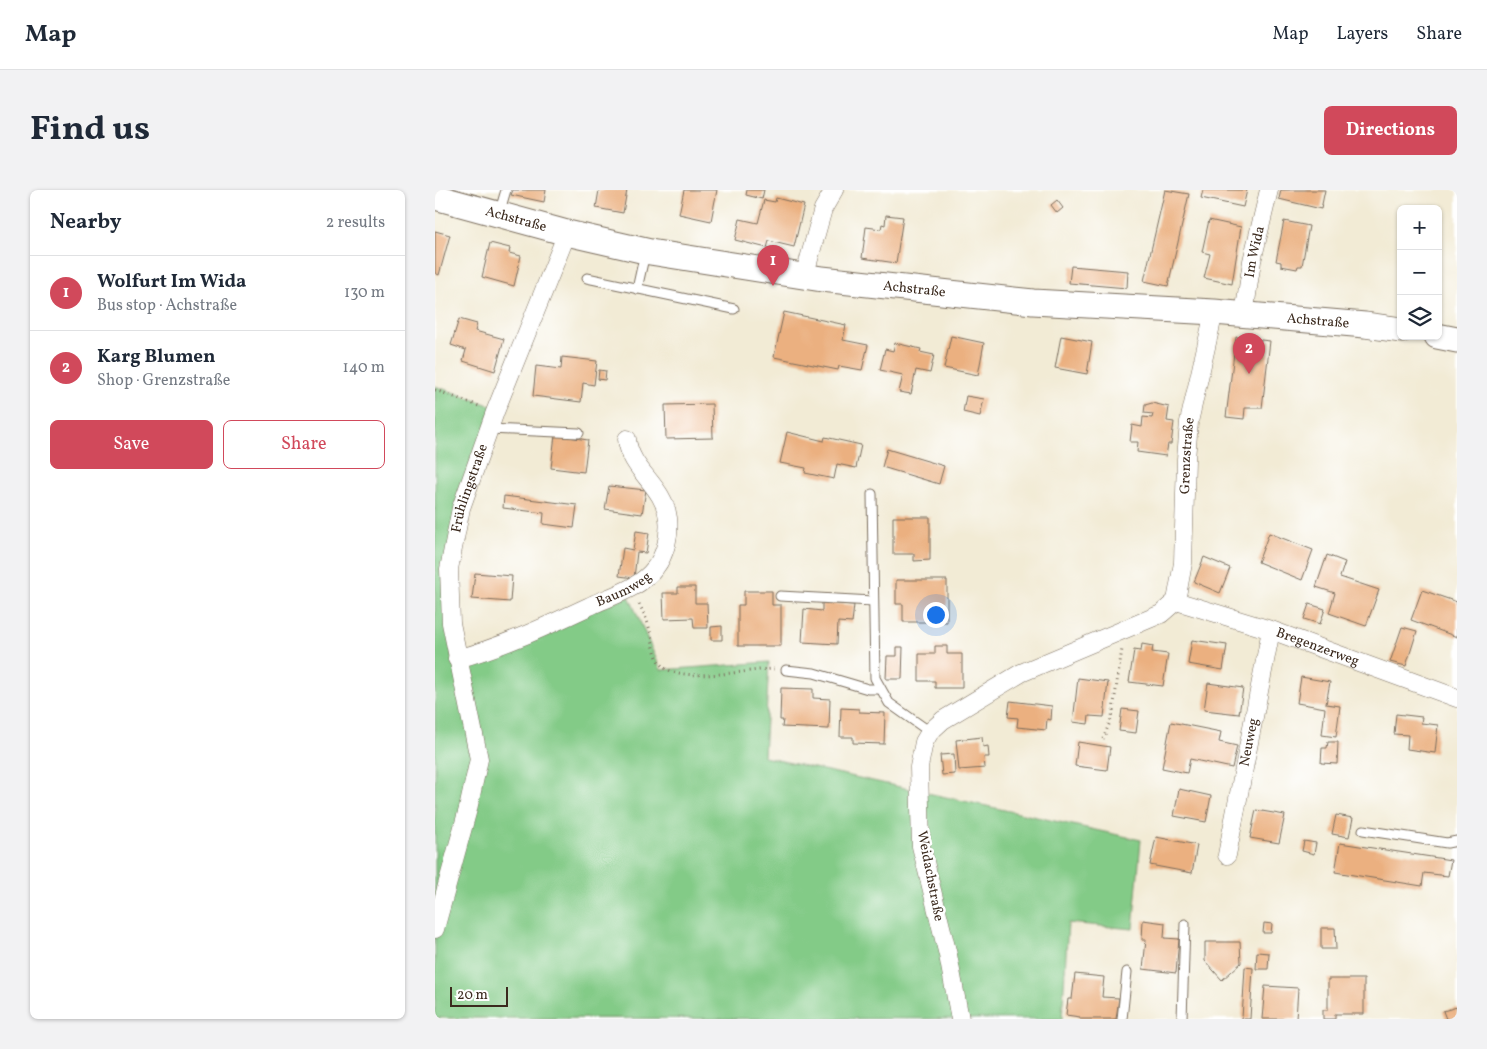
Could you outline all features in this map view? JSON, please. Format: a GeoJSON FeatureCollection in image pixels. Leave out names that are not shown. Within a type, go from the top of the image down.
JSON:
{"type":"FeatureCollection","features":[{"type":"Feature","properties":{"kind":"main road","name":"Achstraße"},"geometry":{"type":"LineString","coordinates":[[435,197],[567,233],[645,250],[804,277],[913,291],[1033,302],[1214,312],[1397,329]]}},
{"type":"Feature","properties":{"kind":"main road"},"geometry":{"type":"LineString","coordinates":[[1442,337],[1457,340]]}},
{"type":"Feature","properties":{"kind":"street"},"geometry":{"type":"LineString","coordinates":[[804,277],[823,209],[834,190]]}},
{"type":"Feature","properties":{"kind":"street","name":"Im Wida"},"geometry":{"type":"LineString","coordinates":[[1244,315],[1252,261],[1269,190]]}},
{"type":"Feature","properties":{"kind":"street","name":"Frühlingstraße"},"geometry":{"type":"LineString","coordinates":[[435,929],[468,809],[479,759],[451,623],[449,569],[461,508],[495,412],[567,233]]}},
{"type":"Feature","properties":{"kind":"street","name":"Grenzstraße"},"geometry":{"type":"LineString","coordinates":[[1176,601],[1183,564],[1189,422],[1214,312]]}},
{"type":"Feature","properties":{"kind":"street","name":"Baumweg"},"geometry":{"type":"LineString","coordinates":[[457,659],[493,649],[631,588],[645,579],[660,560],[668,534],[668,517],[665,503],[656,488],[633,462],[628,450],[627,439]]}},
{"type":"Feature","properties":{"kind":"street"},"geometry":{"type":"LineString","coordinates":[[930,732],[943,720],[1021,673],[1161,614],[1176,601]]}},
{"type":"Feature","properties":{"kind":"street","name":"Bregenzerweg"},"geometry":{"type":"LineString","coordinates":[[1176,601],[1271,630],[1457,698]]}},
{"type":"Feature","properties":{"kind":"street","name":"Neuweg"},"geometry":{"type":"LineString","coordinates":[[1227,855],[1271,630]]}},
{"type":"Feature","properties":{"kind":"street","name":"Weidachstraße"},"geometry":{"type":"LineString","coordinates":[[930,732],[924,742],[919,767],[921,846],[948,955],[960,1019]]}},
{"type":"Feature","properties":{"kind":"lane"},"geometry":{"type":"LineString","coordinates":[[499,214],[506,190]]}},
{"type":"Feature","properties":{"kind":"lane"},"geometry":{"type":"LineString","coordinates":[[637,289],[645,250]]}},
{"type":"Feature","properties":{"kind":"lane"},"geometry":{"type":"LineString","coordinates":[[587,278],[734,309]]}},
{"type":"Feature","properties":{"kind":"lane"},"geometry":{"type":"LineString","coordinates":[[489,429],[579,432]]}},
{"type":"Feature","properties":{"kind":"lane"},"geometry":{"type":"LineString","coordinates":[[872,494],[873,661],[879,689],[889,703],[930,732]]}},
{"type":"Feature","properties":{"kind":"lane"},"geometry":{"type":"LineString","coordinates":[[780,596],[873,601]]}},
{"type":"Feature","properties":{"kind":"lane"},"geometry":{"type":"LineString","coordinates":[[786,670],[814,673],[868,689],[879,689]]}},
{"type":"Feature","properties":{"kind":"lane"},"geometry":{"type":"LineString","coordinates":[[1363,830],[1447,843],[1457,841]]}},
{"type":"Feature","properties":{"kind":"lane"},"geometry":{"type":"LineString","coordinates":[[1182,1019],[1185,924]]}},
{"type":"Feature","properties":{"kind":"lane"},"geometry":{"type":"LineString","coordinates":[[1122,1019],[1127,972]]}},
{"type":"Feature","properties":{"kind":"path"},"geometry":{"type":"LineString","coordinates":[[435,390],[495,412]]}},
{"type":"Feature","properties":{"kind":"path"},"geometry":{"type":"LineString","coordinates":[[631,588],[647,620],[660,663],[670,672],[683,674],[733,673],[754,669],[786,670]]}},
{"type":"Feature","properties":{"kind":"path"},"geometry":{"type":"LineString","coordinates":[[1103,739],[1112,717],[1118,678],[1122,646],[1117,633]]}},
{"type":"Feature","properties":{"kind":"green space"},"geometry":{"type":"Polygon","coordinates":[[[435,386],[492,406],[443,576],[453,665],[629,596],[661,670],[769,662],[764,757],[1141,840],[1133,929],[1068,923],[1062,1019],[435,1018],[435,386]]]}},
{"type":"Feature","properties":{"kind":"building"},"geometry":{"type":"Polygon","coordinates":[[[513,190],[546,190],[544,202],[511,195],[513,190]]]}},
{"type":"Feature","properties":{"kind":"building"},"geometry":{"type":"Polygon","coordinates":[[[599,190],[627,190],[623,213],[596,208],[599,190]]]}},
{"type":"Feature","properties":{"kind":"building"},"geometry":{"type":"Polygon","coordinates":[[[684,190],[717,190],[711,221],[679,214],[684,190]]]}},
{"type":"Feature","properties":{"kind":"building"},"geometry":{"type":"Polygon","coordinates":[[[747,190],[764,190],[762,199],[746,195],[747,190]]]}},
{"type":"Feature","properties":{"kind":"building"},"geometry":{"type":"Polygon","coordinates":[[[1165,190],[1189,194],[1168,286],[1144,281],[1165,190]]]}},
{"type":"Feature","properties":{"kind":"building"},"geometry":{"type":"Polygon","coordinates":[[[1203,190],[1247,190],[1243,207],[1201,198],[1203,190]]]}},
{"type":"Feature","properties":{"kind":"building"},"geometry":{"type":"Polygon","coordinates":[[[1281,190],[1325,190],[1321,209],[1279,199],[1281,190]]]}},
{"type":"Feature","properties":{"kind":"building"},"geometry":{"type":"Polygon","coordinates":[[[776,198],[804,205],[794,247],[769,241],[767,248],[735,240],[740,219],[758,223],[764,200],[775,202],[776,198]]]}},
{"type":"Feature","properties":{"kind":"building"},"geometry":{"type":"Polygon","coordinates":[[[1057,200],[1063,208],[1057,213],[1051,205],[1057,200]]]}},
{"type":"Feature","properties":{"kind":"building"},"geometry":{"type":"Polygon","coordinates":[[[886,215],[903,217],[896,263],[862,258],[866,227],[881,229],[882,224],[885,225],[886,215]]]}},
{"type":"Feature","properties":{"kind":"building"},"geometry":{"type":"Polygon","coordinates":[[[1209,220],[1241,227],[1232,284],[1204,278],[1210,254],[1202,252],[1209,220]]]}},
{"type":"Feature","properties":{"kind":"building"},"geometry":{"type":"Polygon","coordinates":[[[1284,221],[1309,226],[1302,266],[1298,266],[1297,269],[1281,266],[1281,262],[1276,261],[1284,221]]]}},
{"type":"Feature","properties":{"kind":"building"},"geometry":{"type":"Polygon","coordinates":[[[435,231],[450,235],[439,275],[435,273],[435,231]]]}},
{"type":"Feature","properties":{"kind":"building"},"geometry":{"type":"Polygon","coordinates":[[[490,243],[510,248],[509,253],[521,256],[514,286],[482,277],[490,243]]]}},
{"type":"Feature","properties":{"kind":"building"},"geometry":{"type":"Polygon","coordinates":[[[1071,266],[1128,271],[1127,288],[1069,283],[1071,266]]]}},
{"type":"Feature","properties":{"kind":"building"},"geometry":{"type":"Polygon","coordinates":[[[784,312],[846,325],[843,340],[868,345],[862,370],[839,366],[838,370],[774,357],[784,312]]]}},
{"type":"Feature","properties":{"kind":"building"},"geometry":{"type":"Polygon","coordinates":[[[459,319],[477,324],[475,331],[504,339],[495,371],[463,361],[466,350],[451,345],[459,319]]]}},
{"type":"Feature","properties":{"kind":"building"},"geometry":{"type":"Polygon","coordinates":[[[951,336],[984,343],[978,375],[944,368],[951,336]]]}},
{"type":"Feature","properties":{"kind":"building"},"geometry":{"type":"Polygon","coordinates":[[[1061,336],[1092,342],[1087,374],[1055,368],[1061,336]]]}},
{"type":"Feature","properties":{"kind":"building"},"geometry":{"type":"Polygon","coordinates":[[[1236,337],[1270,341],[1262,408],[1245,408],[1244,419],[1226,417],[1236,337]]]}},
{"type":"Feature","properties":{"kind":"building"},"geometry":{"type":"Polygon","coordinates":[[[895,343],[921,349],[920,352],[934,355],[930,373],[916,370],[911,394],[899,392],[903,375],[880,370],[885,349],[893,351],[895,343]]]}},
{"type":"Feature","properties":{"kind":"building"},"geometry":{"type":"Polygon","coordinates":[[[562,357],[597,361],[594,385],[583,383],[581,402],[533,396],[536,366],[561,369],[562,357]]]}},
{"type":"Feature","properties":{"kind":"building"},"geometry":{"type":"Polygon","coordinates":[[[599,370],[606,371],[605,380],[598,379],[599,370]]]}},
{"type":"Feature","properties":{"kind":"building"},"geometry":{"type":"Polygon","coordinates":[[[966,396],[984,399],[980,416],[963,412],[966,396]]]}},
{"type":"Feature","properties":{"kind":"building"},"geometry":{"type":"Polygon","coordinates":[[[1152,403],[1169,407],[1167,421],[1174,422],[1171,444],[1168,444],[1166,456],[1137,452],[1138,442],[1130,442],[1132,425],[1142,427],[1143,417],[1152,418],[1153,414],[1144,413],[1145,405],[1152,403]]]}},
{"type":"Feature","properties":{"kind":"building"},"geometry":{"type":"Polygon","coordinates":[[[712,404],[713,438],[666,439],[665,405],[712,404]]]}},
{"type":"Feature","properties":{"kind":"building"},"geometry":{"type":"Polygon","coordinates":[[[787,432],[824,441],[825,437],[861,445],[856,468],[837,464],[834,479],[805,473],[806,468],[780,463],[787,432]]]}},
{"type":"Feature","properties":{"kind":"building"},"geometry":{"type":"Polygon","coordinates":[[[555,435],[588,440],[584,472],[551,468],[555,435]]]}},
{"type":"Feature","properties":{"kind":"building"},"geometry":{"type":"Polygon","coordinates":[[[887,449],[944,466],[939,484],[882,467],[887,449]]]}},
{"type":"Feature","properties":{"kind":"building"},"geometry":{"type":"Polygon","coordinates":[[[609,486],[646,490],[642,514],[605,509],[609,486]]]}},
{"type":"Feature","properties":{"kind":"building"},"geometry":{"type":"Polygon","coordinates":[[[504,496],[577,505],[574,528],[543,524],[544,513],[503,508],[504,496]]]}},
{"type":"Feature","properties":{"kind":"building"},"geometry":{"type":"Polygon","coordinates":[[[893,517],[930,517],[930,560],[914,561],[914,554],[893,554],[893,517]]]}},
{"type":"Feature","properties":{"kind":"building"},"geometry":{"type":"Polygon","coordinates":[[[636,531],[649,533],[646,553],[637,552],[634,578],[619,576],[623,548],[633,550],[636,531]]]}},
{"type":"Feature","properties":{"kind":"building"},"geometry":{"type":"Polygon","coordinates":[[[1269,533],[1313,550],[1302,580],[1258,562],[1269,533]]]}},
{"type":"Feature","properties":{"kind":"building"},"geometry":{"type":"Polygon","coordinates":[[[1327,555],[1345,562],[1340,577],[1379,590],[1366,626],[1329,613],[1335,593],[1316,587],[1327,555]]]}},
{"type":"Feature","properties":{"kind":"building"},"geometry":{"type":"Polygon","coordinates":[[[1204,557],[1230,568],[1220,593],[1194,582],[1204,557]]]}},
{"type":"Feature","properties":{"kind":"building"},"geometry":{"type":"Polygon","coordinates":[[[475,573],[512,576],[510,602],[472,599],[475,573]]]}},
{"type":"Feature","properties":{"kind":"building"},"geometry":{"type":"Polygon","coordinates":[[[896,580],[947,580],[947,622],[903,622],[903,604],[896,604],[896,580]]]}},
{"type":"Feature","properties":{"kind":"building"},"geometry":{"type":"Polygon","coordinates":[[[678,587],[695,587],[695,603],[707,603],[708,628],[694,628],[693,618],[664,619],[663,593],[678,593],[678,587]]]}},
{"type":"Feature","properties":{"kind":"building"},"geometry":{"type":"Polygon","coordinates":[[[1422,590],[1457,602],[1457,637],[1411,620],[1422,590]]]}},
{"type":"Feature","properties":{"kind":"building"},"geometry":{"type":"Polygon","coordinates":[[[744,591],[772,591],[772,605],[781,605],[781,646],[738,646],[738,605],[744,605],[744,591]]]}},
{"type":"Feature","properties":{"kind":"building"},"geometry":{"type":"Polygon","coordinates":[[[822,603],[854,605],[852,623],[838,622],[837,644],[802,642],[804,609],[822,611],[822,603]]]}},
{"type":"Feature","properties":{"kind":"building"},"geometry":{"type":"Polygon","coordinates":[[[1309,604],[1325,609],[1320,624],[1304,619],[1309,604]]]}},
{"type":"Feature","properties":{"kind":"building"},"geometry":{"type":"Polygon","coordinates":[[[722,626],[722,640],[711,640],[711,627],[722,626]]]}},
{"type":"Feature","properties":{"kind":"building"},"geometry":{"type":"Polygon","coordinates":[[[1402,627],[1417,631],[1406,666],[1390,662],[1402,627]]]}},
{"type":"Feature","properties":{"kind":"building"},"geometry":{"type":"Polygon","coordinates":[[[1192,640],[1227,645],[1223,670],[1188,664],[1192,640]]]}},
{"type":"Feature","properties":{"kind":"building"},"geometry":{"type":"Polygon","coordinates":[[[1142,644],[1153,646],[1152,652],[1168,654],[1163,686],[1129,682],[1134,650],[1141,651],[1142,644]]]}},
{"type":"Feature","properties":{"kind":"building"},"geometry":{"type":"Polygon","coordinates":[[[935,646],[947,646],[947,654],[962,654],[962,688],[935,688],[935,681],[919,681],[919,654],[935,654],[935,646]]]}},
{"type":"Feature","properties":{"kind":"building"},"geometry":{"type":"Polygon","coordinates":[[[897,647],[903,647],[902,679],[886,679],[887,656],[897,656],[897,647]]]}},
{"type":"Feature","properties":{"kind":"building"},"geometry":{"type":"Polygon","coordinates":[[[1301,677],[1330,682],[1326,704],[1340,706],[1336,737],[1322,735],[1325,708],[1297,703],[1301,677]]]}},
{"type":"Feature","properties":{"kind":"building"},"geometry":{"type":"Polygon","coordinates":[[[1078,678],[1108,682],[1104,717],[1089,716],[1088,724],[1073,722],[1078,678]]]}},
{"type":"Feature","properties":{"kind":"building"},"geometry":{"type":"Polygon","coordinates":[[[1208,683],[1243,688],[1239,714],[1204,710],[1208,683]]]}},
{"type":"Feature","properties":{"kind":"building"},"geometry":{"type":"Polygon","coordinates":[[[781,688],[813,689],[813,698],[830,699],[829,729],[782,727],[783,720],[780,720],[781,688]]]}},
{"type":"Feature","properties":{"kind":"building"},"geometry":{"type":"Polygon","coordinates":[[[1010,701],[1052,706],[1051,720],[1047,719],[1046,730],[1017,727],[1018,718],[1008,717],[1010,701]]]}},
{"type":"Feature","properties":{"kind":"building"},"geometry":{"type":"Polygon","coordinates":[[[841,708],[859,709],[859,712],[885,713],[884,744],[853,743],[853,737],[840,737],[841,708]]]}},
{"type":"Feature","properties":{"kind":"building"},"geometry":{"type":"Polygon","coordinates":[[[1122,709],[1139,711],[1136,733],[1119,731],[1122,709]]]}},
{"type":"Feature","properties":{"kind":"building"},"geometry":{"type":"Polygon","coordinates":[[[1396,714],[1422,717],[1421,723],[1438,725],[1435,753],[1407,749],[1408,735],[1394,734],[1396,714]]]}},
{"type":"Feature","properties":{"kind":"building"},"geometry":{"type":"Polygon","coordinates":[[[1171,722],[1221,732],[1219,742],[1237,746],[1232,768],[1190,759],[1187,773],[1162,768],[1171,722]]]}},
{"type":"Feature","properties":{"kind":"building"},"geometry":{"type":"Polygon","coordinates":[[[982,737],[983,747],[988,746],[989,757],[984,757],[985,768],[959,770],[956,740],[982,737]]]}},
{"type":"Feature","properties":{"kind":"building"},"geometry":{"type":"Polygon","coordinates":[[[1078,742],[1110,747],[1107,770],[1075,766],[1078,742]]]}},
{"type":"Feature","properties":{"kind":"building"},"geometry":{"type":"Polygon","coordinates":[[[1328,742],[1338,742],[1337,764],[1321,763],[1322,748],[1327,748],[1328,742]]]}},
{"type":"Feature","properties":{"kind":"building"},"geometry":{"type":"Polygon","coordinates":[[[954,754],[955,774],[942,775],[940,755],[954,754]]]}},
{"type":"Feature","properties":{"kind":"building"},"geometry":{"type":"Polygon","coordinates":[[[1179,789],[1211,796],[1206,822],[1174,816],[1179,789]]]}},
{"type":"Feature","properties":{"kind":"building"},"geometry":{"type":"Polygon","coordinates":[[[1256,810],[1285,815],[1279,843],[1250,838],[1256,810]]]}},
{"type":"Feature","properties":{"kind":"building"},"geometry":{"type":"Polygon","coordinates":[[[1336,815],[1353,818],[1349,837],[1332,834],[1336,815]]]}},
{"type":"Feature","properties":{"kind":"building"},"geometry":{"type":"Polygon","coordinates":[[[1156,837],[1197,845],[1192,873],[1150,865],[1156,837]]]}},
{"type":"Feature","properties":{"kind":"building"},"geometry":{"type":"Polygon","coordinates":[[[1304,841],[1316,843],[1314,854],[1302,851],[1304,841]]]}},
{"type":"Feature","properties":{"kind":"building"},"geometry":{"type":"Polygon","coordinates":[[[1340,843],[1451,860],[1448,876],[1424,873],[1422,886],[1335,872],[1340,843]]]}},
{"type":"Feature","properties":{"kind":"building"},"geometry":{"type":"Polygon","coordinates":[[[1143,920],[1165,923],[1164,938],[1179,939],[1176,973],[1143,969],[1146,940],[1142,940],[1143,920]]]}},
{"type":"Feature","properties":{"kind":"building"},"geometry":{"type":"Polygon","coordinates":[[[1264,923],[1272,924],[1271,933],[1263,933],[1264,923]]]}},
{"type":"Feature","properties":{"kind":"building"},"geometry":{"type":"Polygon","coordinates":[[[1321,928],[1335,928],[1336,949],[1321,949],[1321,928]]]}},
{"type":"Feature","properties":{"kind":"building"},"geometry":{"type":"Polygon","coordinates":[[[1205,942],[1240,942],[1241,963],[1222,980],[1205,961],[1205,942]]]}},
{"type":"Feature","properties":{"kind":"building"},"geometry":{"type":"Polygon","coordinates":[[[1257,952],[1269,953],[1268,969],[1256,969],[1257,952]]]}},
{"type":"Feature","properties":{"kind":"building"},"geometry":{"type":"Polygon","coordinates":[[[1245,967],[1253,968],[1250,1019],[1242,1019],[1245,967]]]}},
{"type":"Feature","properties":{"kind":"building"},"geometry":{"type":"Polygon","coordinates":[[[1075,974],[1104,977],[1102,997],[1119,998],[1116,1019],[1080,1019],[1080,1017],[1066,1015],[1068,999],[1072,999],[1075,974]]]}},
{"type":"Feature","properties":{"kind":"building"},"geometry":{"type":"Polygon","coordinates":[[[1328,979],[1364,979],[1364,1014],[1335,1014],[1335,1019],[1323,1019],[1323,1010],[1328,1010],[1328,979]]]}},
{"type":"Feature","properties":{"kind":"building"},"geometry":{"type":"Polygon","coordinates":[[[1265,986],[1298,988],[1296,1019],[1262,1019],[1265,986]]]}},
{"type":"Feature","properties":{"kind":"building"},"geometry":{"type":"Polygon","coordinates":[[[1457,1007],[1457,1019],[1446,1019],[1443,1011],[1457,1007]]]}},
{"type":"Feature","properties":{"kind":"place","name":"Wolfurt Im Wida"},"geometry":{"type":"Point","coordinates":[773,286]}},
{"type":"Feature","properties":{"kind":"place","name":"Karg Blumen"},"geometry":{"type":"Point","coordinates":[1249,374]}}]}
